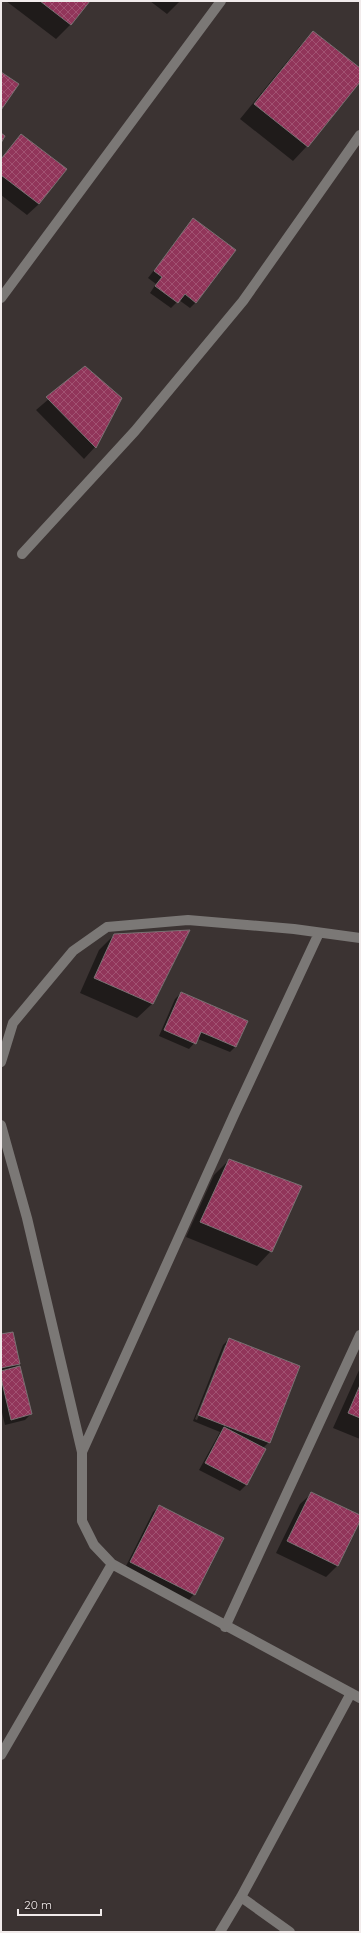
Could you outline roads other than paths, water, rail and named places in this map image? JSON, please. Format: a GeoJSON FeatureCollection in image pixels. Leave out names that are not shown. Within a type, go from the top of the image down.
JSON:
{"type":"FeatureCollection","features":[{"type":"Feature","properties":{"kind":"street"},"geometry":{"type":"LineString","coordinates":[[1,298],[221,1]]}},
{"type":"Feature","properties":{"kind":"street"},"geometry":{"type":"LineString","coordinates":[[22,554],[136,431],[243,301],[360,135]]}},
{"type":"Feature","properties":{"kind":"street"},"geometry":{"type":"LineString","coordinates":[[1,1062],[13,1023],[73,952],[107,927],[188,920],[360,938]]}},
{"type":"Feature","properties":{"kind":"street"},"geometry":{"type":"LineString","coordinates":[[82,1452],[234,1115],[319,933]]}},
{"type":"Feature","properties":{"kind":"street"},"geometry":{"type":"LineString","coordinates":[[1,1124],[27,1218],[82,1452],[82,1521],[94,1545],[112,1564],[356,1695],[220,1932]]}},
{"type":"Feature","properties":{"kind":"street"},"geometry":{"type":"LineString","coordinates":[[225,1626],[360,1335]]}},
{"type":"Feature","properties":{"kind":"street"},"geometry":{"type":"LineString","coordinates":[[1,1756],[112,1564]]}},
{"type":"Feature","properties":{"kind":"street"},"geometry":{"type":"LineString","coordinates":[[241,1897],[290,1932]]}}]}
